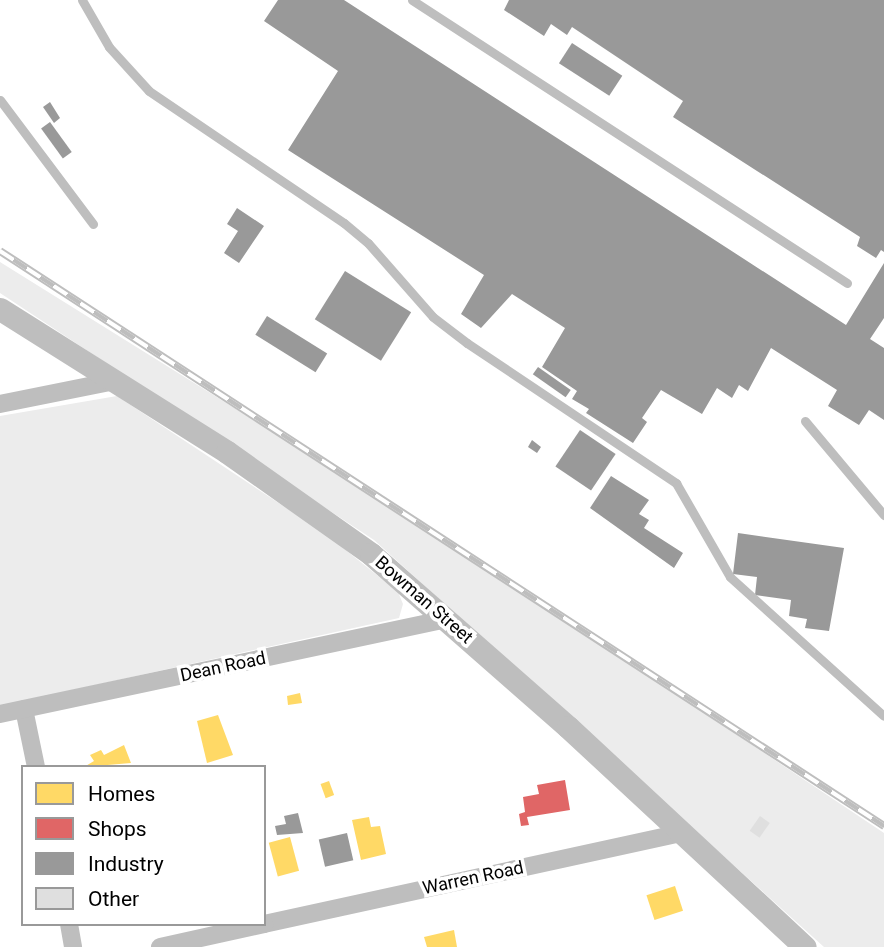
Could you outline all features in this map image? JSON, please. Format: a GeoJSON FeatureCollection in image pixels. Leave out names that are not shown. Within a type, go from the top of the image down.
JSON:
{"type":"FeatureCollection","features":[{"type":"Feature","properties":{"kind":"street","name":"Bowman Street"},"geometry":{"type":"LineString","coordinates":[[0,309],[326,521],[447,619],[805,947]]}},
{"type":"Feature","properties":{"kind":"street"},"geometry":{"type":"LineString","coordinates":[[0,404],[114,381]]}},
{"type":"Feature","properties":{"kind":"street","name":"Dean Road"},"geometry":{"type":"LineString","coordinates":[[0,714],[447,619]]}},
{"type":"Feature","properties":{"kind":"street"},"geometry":{"type":"LineString","coordinates":[[24,709],[36,765]]}},
{"type":"Feature","properties":{"kind":"street","name":"Warren Road"},"geometry":{"type":"LineString","coordinates":[[266,924],[682,833]]}},
{"type":"Feature","properties":{"kind":"street"},"geometry":{"type":"LineString","coordinates":[[69,926],[74,947]]}},
{"type":"Feature","properties":{"kind":"street","name":"Warren Road"},"geometry":{"type":"LineString","coordinates":[[160,947],[255,926]]}},
{"type":"Feature","properties":{"kind":"lane"},"geometry":{"type":"LineString","coordinates":[[82,0],[109,47],[149,91],[344,223],[368,243],[433,317],[467,343],[676,482],[730,577],[884,716]]}},
{"type":"Feature","properties":{"kind":"lane"},"geometry":{"type":"LineString","coordinates":[[412,0],[847,282]]}},
{"type":"Feature","properties":{"kind":"lane"},"geometry":{"type":"LineString","coordinates":[[0,100],[93,224]]}},
{"type":"Feature","properties":{"kind":"lane"},"geometry":{"type":"LineString","coordinates":[[805,421],[884,514]]}},
{"type":"Feature","properties":{"kind":"shaded area"},"geometry":{"type":"Polygon","coordinates":[[[0,262],[438,535],[884,833],[884,947],[824,947],[374,540],[0,293],[0,262]]]}},
{"type":"Feature","properties":{"kind":"shaded area"},"geometry":{"type":"Polygon","coordinates":[[[117,396],[327,535],[398,592],[403,604],[399,618],[0,706],[0,416],[117,396]]]}},
{"type":"Feature","properties":{"kind":"building: Homes"},"geometry":{"type":"Polygon","coordinates":[[[300,693],[302,703],[288,705],[287,696],[300,693]]]}},
{"type":"Feature","properties":{"kind":"building: Homes"},"geometry":{"type":"Polygon","coordinates":[[[218,715],[233,755],[207,763],[197,721],[218,715]]]}},
{"type":"Feature","properties":{"kind":"building: Homes"},"geometry":{"type":"Polygon","coordinates":[[[124,745],[131,763],[87,765],[94,761],[90,755],[101,750],[104,755],[124,745]]]}},
{"type":"Feature","properties":{"kind":"building: Homes"},"geometry":{"type":"Polygon","coordinates":[[[329,781],[334,795],[326,798],[321,784],[329,781]]]}},
{"type":"Feature","properties":{"kind":"building: Homes"},"geometry":{"type":"Polygon","coordinates":[[[369,817],[371,827],[380,826],[386,854],[361,860],[352,820],[369,817]]]}},
{"type":"Feature","properties":{"kind":"building: Homes"},"geometry":{"type":"Polygon","coordinates":[[[290,837],[299,871],[278,877],[269,843],[290,837]]]}},
{"type":"Feature","properties":{"kind":"building: Homes"},"geometry":{"type":"Polygon","coordinates":[[[675,886],[683,911],[655,920],[646,895],[675,886]]]}},
{"type":"Feature","properties":{"kind":"building: Homes"},"geometry":{"type":"Polygon","coordinates":[[[454,930],[457,947],[427,947],[424,937],[454,930]]]}},
{"type":"Feature","properties":{"kind":"building: Shops"},"geometry":{"type":"Polygon","coordinates":[[[565,780],[570,810],[527,817],[529,825],[521,826],[519,814],[525,812],[523,797],[539,794],[537,785],[565,780]]]}},
{"type":"Feature","properties":{"kind":"building: Industry"},"geometry":{"type":"Polygon","coordinates":[[[278,0],[344,0],[846,325],[884,263],[884,318],[870,339],[884,348],[884,420],[869,410],[859,425],[828,406],[837,390],[771,348],[748,391],[739,385],[732,398],[717,388],[702,414],[661,390],[642,418],[647,422],[633,443],[586,413],[589,409],[572,399],[577,391],[542,367],[565,328],[512,294],[481,328],[461,314],[484,275],[288,150],[338,71],[264,21],[278,0]]]}},
{"type":"Feature","properties":{"kind":"building: Industry"},"geometry":{"type":"Polygon","coordinates":[[[509,0],[884,0],[884,252],[881,250],[876,258],[857,246],[860,237],[673,117],[683,101],[572,27],[567,35],[551,24],[544,36],[504,10],[509,0]]]}},
{"type":"Feature","properties":{"kind":"building: Industry"},"geometry":{"type":"Polygon","coordinates":[[[572,43],[622,76],[609,96],[559,63],[572,43]]]}},
{"type":"Feature","properties":{"kind":"building: Industry"},"geometry":{"type":"Polygon","coordinates":[[[50,102],[60,118],[54,123],[43,107],[50,102]]]}},
{"type":"Feature","properties":{"kind":"building: Industry"},"geometry":{"type":"Polygon","coordinates":[[[50,122],[72,152],[63,158],[41,128],[50,122]]]}},
{"type":"Feature","properties":{"kind":"building: Industry"},"geometry":{"type":"Polygon","coordinates":[[[237,208],[264,226],[239,263],[224,253],[238,231],[227,224],[237,208]]]}},
{"type":"Feature","properties":{"kind":"building: Industry"},"geometry":{"type":"Polygon","coordinates":[[[345,271],[411,312],[381,361],[315,319],[345,271]]]}},
{"type":"Feature","properties":{"kind":"building: Industry"},"geometry":{"type":"Polygon","coordinates":[[[267,316],[327,354],[316,372],[255,335],[267,316]]]}},
{"type":"Feature","properties":{"kind":"building: Industry"},"geometry":{"type":"Polygon","coordinates":[[[538,367],[571,390],[566,397],[533,374],[538,367]]]}},
{"type":"Feature","properties":{"kind":"building: Industry"},"geometry":{"type":"Polygon","coordinates":[[[580,430],[616,454],[591,491],[555,466],[580,430]]]}},
{"type":"Feature","properties":{"kind":"building: Industry"},"geometry":{"type":"Polygon","coordinates":[[[532,440],[541,447],[537,453],[528,447],[532,440]]]}},
{"type":"Feature","properties":{"kind":"building: Industry"},"geometry":{"type":"Polygon","coordinates":[[[611,476],[649,500],[639,514],[649,520],[644,528],[683,553],[674,568],[590,508],[611,476]]]}},
{"type":"Feature","properties":{"kind":"building: Industry"},"geometry":{"type":"Polygon","coordinates":[[[738,533],[844,548],[829,631],[805,628],[807,619],[789,616],[791,600],[755,595],[757,577],[733,574],[738,533]]]}},
{"type":"Feature","properties":{"kind":"building: Industry"},"geometry":{"type":"Polygon","coordinates":[[[298,813],[303,833],[277,835],[275,826],[286,824],[284,816],[298,813]]]}},
{"type":"Feature","properties":{"kind":"building: Industry"},"geometry":{"type":"Polygon","coordinates":[[[347,833],[353,860],[325,867],[319,840],[347,833]]]}},
{"type":"Feature","properties":{"kind":"building: Other"},"geometry":{"type":"Polygon","coordinates":[[[760,816],[770,823],[760,838],[750,831],[760,816]]]}},
{"type":"Feature","properties":{"kind":"railway"},"geometry":{"type":"LineString","coordinates":[[0,251],[884,826]]}}]}
